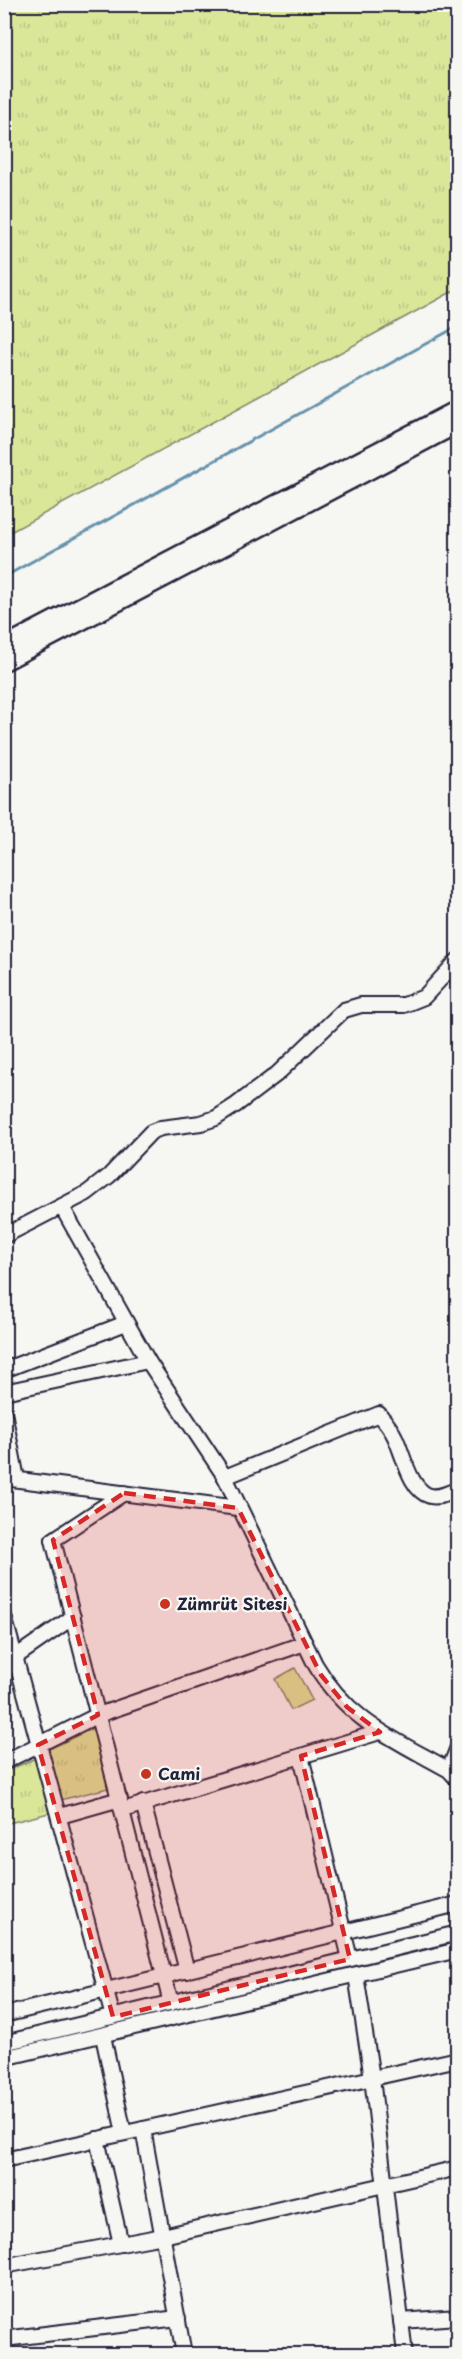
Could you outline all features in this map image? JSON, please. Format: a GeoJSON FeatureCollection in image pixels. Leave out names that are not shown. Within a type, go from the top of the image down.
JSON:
{"type":"FeatureCollection","features":[{"type":"Feature","properties":{"kind":"main road"},"geometry":{"type":"LineString","coordinates":[[4,646],[458,409]]}},
{"type":"Feature","properties":{"kind":"main road"},"geometry":{"type":"LineString","coordinates":[[4,662],[458,424]]}},
{"type":"Feature","properties":{"kind":"street"},"geometry":{"type":"LineString","coordinates":[[4,1236],[62,1207],[98,1185],[151,1132],[161,1128],[191,1126],[208,1121],[249,1096],[277,1074],[344,1010],[361,1005],[397,1006],[418,1001],[458,960]]}},
{"type":"Feature","properties":{"kind":"street"},"geometry":{"type":"LineString","coordinates":[[62,1207],[148,1361],[225,1477],[304,1643],[321,1675],[336,1696],[359,1718],[453,1775],[458,1748]]}},
{"type":"Feature","properties":{"kind":"street"},"geometry":{"type":"LineString","coordinates":[[4,1370],[126,1323]]}},
{"type":"Feature","properties":{"kind":"street"},"geometry":{"type":"LineString","coordinates":[[4,1392],[148,1361]]}},
{"type":"Feature","properties":{"kind":"street"},"geometry":{"type":"LineString","coordinates":[[4,1412],[11,1478],[238,1508]]}},
{"type":"Feature","properties":{"kind":"street"},"geometry":{"type":"LineString","coordinates":[[225,1477],[379,1414],[394,1434],[418,1488],[435,1496],[443,1496],[458,1489]]}},
{"type":"Feature","properties":{"kind":"street"},"geometry":{"type":"LineString","coordinates":[[124,1493],[53,1540],[171,2003]]}},
{"type":"Feature","properties":{"kind":"street"},"geometry":{"type":"LineString","coordinates":[[4,1616],[10,1662],[60,1816],[113,2017]]}},
{"type":"Feature","properties":{"kind":"street"},"geometry":{"type":"LineString","coordinates":[[10,1662],[73,1617]]}},
{"type":"Feature","properties":{"kind":"street"},"geometry":{"type":"LineString","coordinates":[[4,1762],[98,1715],[304,1643]]}},
{"type":"Feature","properties":{"kind":"street"},"geometry":{"type":"LineString","coordinates":[[60,1816],[143,1803],[380,1732]]}},
{"type":"Feature","properties":{"kind":"street"},"geometry":{"type":"LineString","coordinates":[[301,1756],[350,1959]]}},
{"type":"Feature","properties":{"kind":"street"},"geometry":{"type":"LineString","coordinates":[[143,1803],[187,1971]]}},
{"type":"Feature","properties":{"kind":"street"},"geometry":{"type":"LineString","coordinates":[[4,2015],[458,1904]]}},
{"type":"Feature","properties":{"kind":"street"},"geometry":{"type":"LineString","coordinates":[[4,2043],[458,1933]]}},
{"type":"Feature","properties":{"kind":"street"},"geometry":{"type":"LineString","coordinates":[[4,2058],[458,1950]]}},
{"type":"Feature","properties":{"kind":"street"},"geometry":{"type":"LineString","coordinates":[[356,1975],[372,2078],[405,2355]]}},
{"type":"Feature","properties":{"kind":"street"},"geometry":{"type":"LineString","coordinates":[[103,2036],[124,2133]]}},
{"type":"Feature","properties":{"kind":"street"},"geometry":{"type":"LineString","coordinates":[[4,2160],[458,2059]]}},
{"type":"Feature","properties":{"kind":"street"},"geometry":{"type":"LineString","coordinates":[[143,2129],[184,2355]]}},
{"type":"Feature","properties":{"kind":"street"},"geometry":{"type":"LineString","coordinates":[[97,2139],[122,2244]]}},
{"type":"Feature","properties":{"kind":"street"},"geometry":{"type":"LineString","coordinates":[[4,2266],[163,2236],[458,2168]]}},
{"type":"Feature","properties":{"kind":"street"},"geometry":{"type":"LineString","coordinates":[[401,2320],[458,2317]]}},
{"type":"Feature","properties":{"kind":"street"},"geometry":{"type":"LineString","coordinates":[[4,2338],[178,2318]]}},
{"type":"Feature","properties":{"kind":"highlighted area"},"geometry":{"type":"Polygon","coordinates":[[[124,1493],[238,1508],[321,1675],[347,1707],[380,1732],[301,1756],[350,1959],[113,2017],[38,1745],[98,1715],[53,1540],[124,1493]]]}},
{"type":"Feature","properties":{"kind":"green space"},"geometry":{"type":"Polygon","coordinates":[[[5,4],[457,5],[457,289],[5,535],[5,4]]]}},
{"type":"Feature","properties":{"kind":"green space"},"geometry":{"type":"Polygon","coordinates":[[[295,1668],[312,1700],[291,1710],[275,1679],[295,1668]]]}},
{"type":"Feature","properties":{"kind":"green space"},"geometry":{"type":"Polygon","coordinates":[[[93,1728],[112,1787],[60,1800],[47,1750],[93,1728]]]}},
{"type":"Feature","properties":{"kind":"green space"},"geometry":{"type":"Polygon","coordinates":[[[38,1757],[53,1812],[5,1824],[4,1772],[38,1757]]]}},
{"type":"Feature","properties":{"kind":"waterway"},"geometry":{"type":"LineString","coordinates":[[4,577],[458,326]]}},
{"type":"Feature","properties":{"kind":"place","name":"Zümrüt Sitesi"},"geometry":{"type":"Point","coordinates":[165,1604]}},
{"type":"Feature","properties":{"kind":"place","name":"Cami"},"geometry":{"type":"Point","coordinates":[146,1774]}}]}
